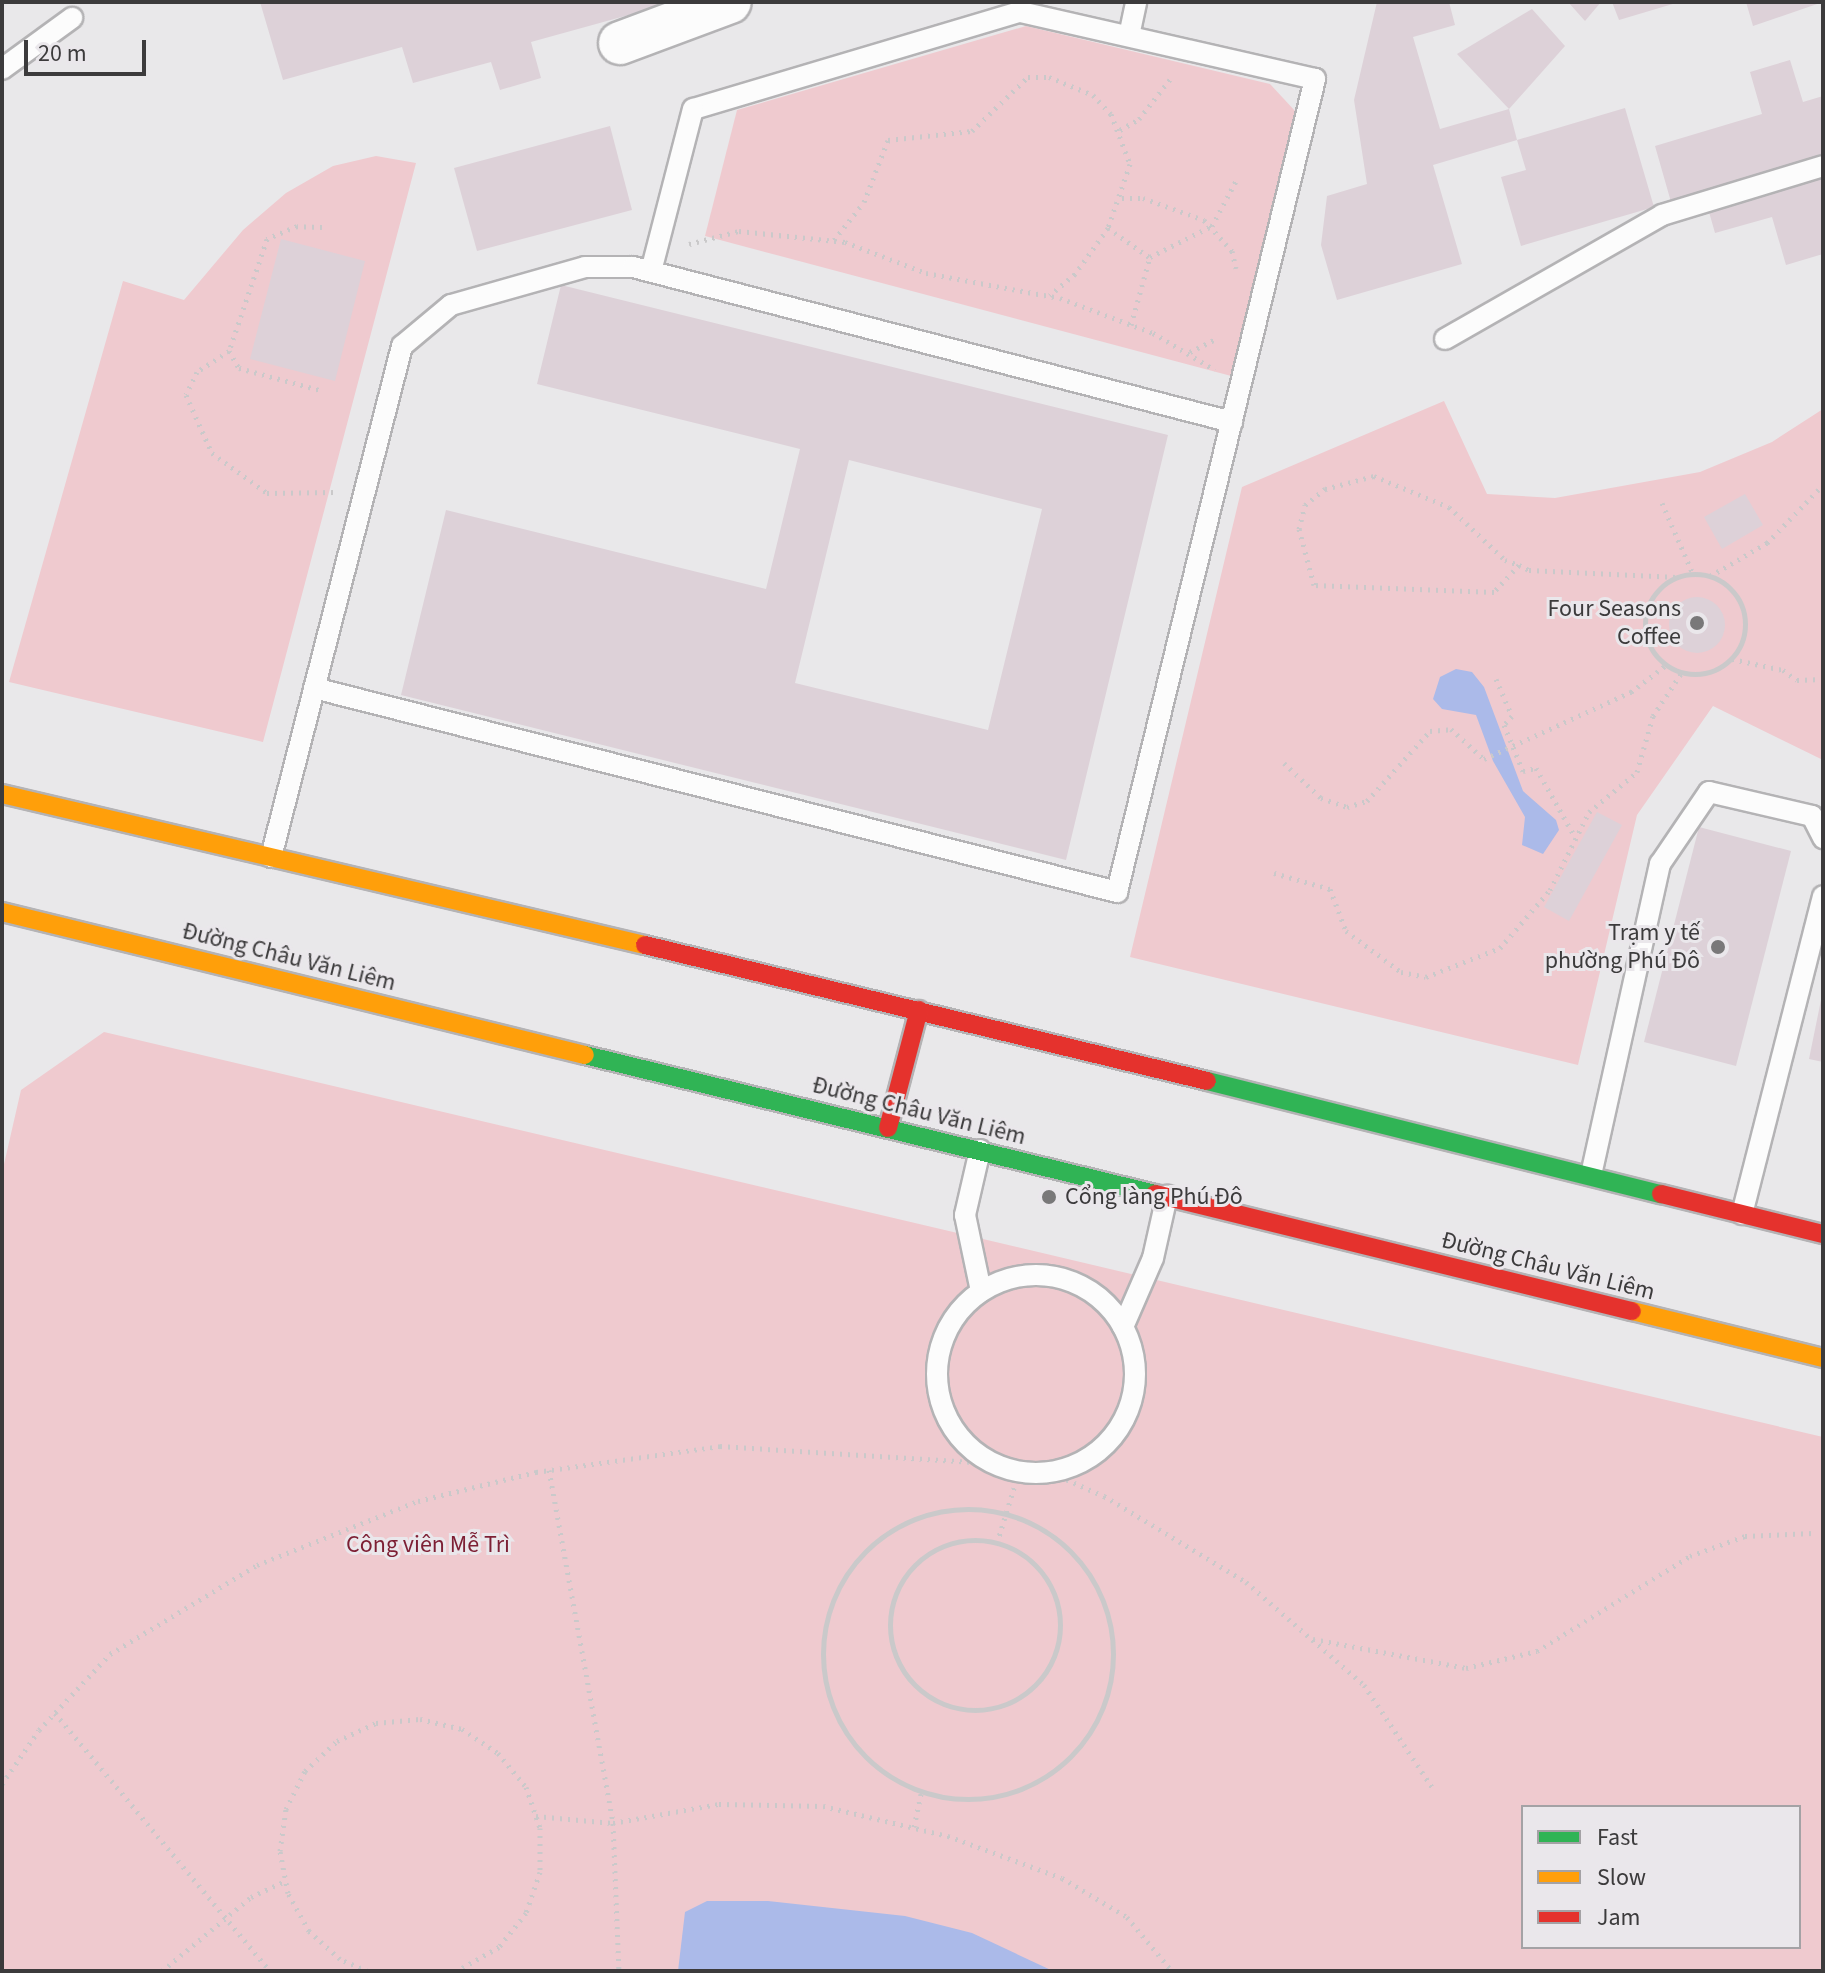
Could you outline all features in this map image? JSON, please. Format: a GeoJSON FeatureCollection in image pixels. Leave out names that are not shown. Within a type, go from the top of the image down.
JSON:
{"type":"FeatureCollection","features":[{"type":"Feature","properties":{"kind":"main road"},"geometry":{"type":"LineString","coordinates":[[2,794],[919,1010],[1823,1234]]}},
{"type":"Feature","properties":{"kind":"main road","name":"Đường Châu Văn Liêm"},"geometry":{"type":"LineString","coordinates":[[2,912],[1823,1358]]}},
{"type":"Feature","properties":{"kind":"main road"},"geometry":{"type":"LineString","coordinates":[[888,1128],[919,1010]]}},
{"type":"Feature","properties":{"kind":"street"},"geometry":{"type":"LineString","coordinates":[[620,43],[730,2]]}},
{"type":"Feature","properties":{"kind":"lane"},"geometry":{"type":"LineString","coordinates":[[1129,36],[1136,2]]}},
{"type":"Feature","properties":{"kind":"lane"},"geometry":{"type":"LineString","coordinates":[[314,688],[1117,892],[1315,79],[1019,12],[693,109],[652,264]]}},
{"type":"Feature","properties":{"kind":"lane"},"geometry":{"type":"LineString","coordinates":[[2,69],[72,18]]}},
{"type":"Feature","properties":{"kind":"lane"},"geometry":{"type":"LineString","coordinates":[[1445,339],[1662,215],[1823,166]]}},
{"type":"Feature","properties":{"kind":"lane"},"geometry":{"type":"LineString","coordinates":[[271,857],[402,346],[417,328],[451,305],[585,267],[652,264],[1232,422]]}},
{"type":"Feature","properties":{"kind":"lane"},"geometry":{"type":"LineString","coordinates":[[1591,1175],[1660,864],[1709,792],[1812,816],[1823,838]]}},
{"type":"Feature","properties":{"kind":"lane"},"geometry":{"type":"LineString","coordinates":[[1742,1214],[1823,896]]}},
{"type":"Feature","properties":{"kind":"lane"},"geometry":{"type":"LineString","coordinates":[[980,1150],[965,1215],[981,1291]]}},
{"type":"Feature","properties":{"kind":"lane"},"geometry":{"type":"LineString","coordinates":[[1123,1327],[1153,1258],[1167,1196]]}},
{"type":"Feature","properties":{"kind":"lane"},"geometry":{"type":"LineString","coordinates":[[1036,1274],[1069,1280],[1097,1295],[1123,1327],[1136,1382],[1128,1414],[1101,1448],[1052,1473],[1019,1472],[993,1463],[962,1440],[944,1412],[937,1380],[940,1347],[953,1318],[981,1291],[1036,1274]]}},
{"type":"Feature","properties":{"kind":"path"},"geometry":{"type":"LineString","coordinates":[[1120,130],[1152,105],[1189,50]]}},
{"type":"Feature","properties":{"kind":"path"},"geometry":{"type":"LineString","coordinates":[[834,240],[864,202],[888,140],[972,131],[1028,77],[1049,77],[1093,95],[1120,130],[1130,164],[1122,198],[1108,228],[1075,274],[1049,296]]}},
{"type":"Feature","properties":{"kind":"path"},"geometry":{"type":"LineString","coordinates":[[1131,325],[1150,257],[1212,226],[1237,179]]}},
{"type":"Feature","properties":{"kind":"path"},"geometry":{"type":"LineString","coordinates":[[1122,198],[1174,207],[1212,226],[1232,251],[1238,281]]}},
{"type":"Feature","properties":{"kind":"path"},"geometry":{"type":"LineString","coordinates":[[322,227],[297,226],[267,239],[229,351],[197,372],[186,395],[212,453],[267,493],[318,489],[363,497]]}},
{"type":"Feature","properties":{"kind":"path"},"geometry":{"type":"LineString","coordinates":[[1108,228],[1150,257]]}},
{"type":"Feature","properties":{"kind":"path"},"geometry":{"type":"LineString","coordinates":[[652,264],[739,231],[834,240],[926,273],[1049,296],[1131,325],[1190,352],[1239,391]]}},
{"type":"Feature","properties":{"kind":"path"},"geometry":{"type":"LineString","coordinates":[[1190,352],[1213,344],[1228,327]]}},
{"type":"Feature","properties":{"kind":"path"},"geometry":{"type":"LineString","coordinates":[[229,351],[239,368],[323,391]]}},
{"type":"Feature","properties":{"kind":"path"},"geometry":{"type":"LineString","coordinates":[[1519,565],[1494,592],[1314,585],[1299,529],[1305,505],[1346,481],[1374,476],[1449,507],[1505,560],[1519,565],[1677,577],[1693,574],[1710,576],[1726,584],[1745,612],[1746,628],[1732,659],[1703,675],[1682,672],[1666,665],[1649,645],[1646,613],[1657,592],[1677,577]]}},
{"type":"Feature","properties":{"kind":"path"},"geometry":{"type":"LineString","coordinates":[[1710,576],[1767,543],[1823,485]]}},
{"type":"Feature","properties":{"kind":"path"},"geometry":{"type":"LineString","coordinates":[[1662,503],[1693,574]]}},
{"type":"Feature","properties":{"kind":"path"},"geometry":{"type":"LineString","coordinates":[[1732,659],[1783,670],[1797,680],[1823,679]]}},
{"type":"Feature","properties":{"kind":"path"},"geometry":{"type":"LineString","coordinates":[[1284,763],[1321,798],[1347,807],[1367,801],[1430,731],[1451,729],[1484,759],[1631,692],[1666,665]]}},
{"type":"Feature","properties":{"kind":"path"},"geometry":{"type":"LineString","coordinates":[[1274,873],[1330,889],[1346,931],[1401,972],[1426,977],[1500,948],[1550,890],[1589,812],[1637,772],[1653,716],[1682,672]]}},
{"type":"Feature","properties":{"kind":"path"},"geometry":{"type":"LineString","coordinates":[[1496,679],[1512,716],[1504,725],[1523,771],[1536,768],[1575,837]]}},
{"type":"Feature","properties":{"kind":"path"},"geometry":{"type":"LineString","coordinates":[[2,1784],[55,1713],[110,1654],[257,1565],[418,1501],[549,1470],[720,1446],[993,1463]]}},
{"type":"Feature","properties":{"kind":"path"},"geometry":{"type":"LineString","coordinates":[[549,1470],[613,1823],[619,1971]]}},
{"type":"Feature","properties":{"kind":"path"},"geometry":{"type":"LineString","coordinates":[[997,1543],[1019,1472]]}},
{"type":"Feature","properties":{"kind":"path"},"geometry":{"type":"LineString","coordinates":[[1052,1473],[1104,1496],[1246,1582],[1364,1685],[1434,1790]]}},
{"type":"Feature","properties":{"kind":"path"},"geometry":{"type":"LineString","coordinates":[[953,1509],[1005,1514],[1041,1528],[1076,1557],[1101,1594],[1113,1638],[1112,1684],[1096,1726],[1065,1765],[1021,1792],[972,1801],[921,1793],[877,1768],[843,1730],[825,1683],[823,1632],[839,1584],[871,1544],[910,1520],[953,1509]]}},
{"type":"Feature","properties":{"kind":"path"},"geometry":{"type":"LineString","coordinates":[[1313,1639],[1466,1668],[1537,1651],[1690,1556],[1745,1536],[1813,1533]]}},
{"type":"Feature","properties":{"kind":"path"},"geometry":{"type":"LineString","coordinates":[[950,1543],[997,1543],[1028,1559],[1047,1579],[1060,1632],[1054,1659],[1018,1700],[991,1710],[962,1710],[935,1701],[912,1683],[889,1631],[893,1602],[905,1576],[925,1555],[950,1543]]}},
{"type":"Feature","properties":{"kind":"path"},"geometry":{"type":"LineString","coordinates":[[55,1713],[270,1971]]}},
{"type":"Feature","properties":{"kind":"path"},"geometry":{"type":"LineString","coordinates":[[368,1971],[340,1959],[309,1931],[286,1881],[280,1851],[286,1809],[305,1771],[337,1741],[376,1723],[420,1719],[462,1729],[498,1753],[526,1787],[536,1816],[540,1872],[526,1913],[499,1947],[457,1971]]}},
{"type":"Feature","properties":{"kind":"path"},"geometry":{"type":"LineString","coordinates":[[913,1828],[921,1793]]}},
{"type":"Feature","properties":{"kind":"path"},"geometry":{"type":"LineString","coordinates":[[536,1816],[613,1823],[734,1804],[823,1806],[913,1828],[1062,1878],[1127,1917],[1172,1971]]}},
{"type":"Feature","properties":{"kind":"path"},"geometry":{"type":"LineString","coordinates":[[162,1971],[251,1897],[286,1881]]}},
{"type":"Feature","properties":{"kind":"green space"},"geometry":{"type":"Polygon","coordinates":[[[1026,26],[1270,84],[1296,112],[1235,377],[705,236],[737,110],[1026,26]]]}},
{"type":"Feature","properties":{"kind":"green space"},"geometry":{"type":"Polygon","coordinates":[[[376,156],[416,163],[263,742],[9,682],[123,281],[184,300],[243,230],[286,193],[333,166],[376,156]]]}},
{"type":"Feature","properties":{"kind":"green space"},"geometry":{"type":"Polygon","coordinates":[[[1444,401],[1487,494],[1555,498],[1700,472],[1772,442],[1823,409],[1823,760],[1713,706],[1637,815],[1578,1065],[1130,957],[1242,487],[1444,401]]]}},
{"type":"Feature","properties":{"kind":"green space","name":"Công viên Mễ Trì"},"geometry":{"type":"Polygon","coordinates":[[[104,1032],[1823,1437],[1823,1971],[2,1971],[2,1173],[21,1090],[104,1032]]]}},
{"type":"Feature","properties":{"kind":"water"},"geometry":{"type":"Polygon","coordinates":[[[1456,669],[1472,672],[1484,687],[1523,791],[1556,820],[1559,830],[1543,854],[1522,845],[1525,817],[1493,761],[1476,715],[1442,709],[1433,699],[1440,677],[1456,669]]]}},
{"type":"Feature","properties":{"kind":"water"},"geometry":{"type":"Polygon","coordinates":[[[707,1901],[768,1901],[905,1916],[972,1933],[1053,1971],[678,1971],[685,1912],[707,1901]]]}},
{"type":"Feature","properties":{"kind":"building"},"geometry":{"type":"Polygon","coordinates":[[[260,2],[672,3],[531,42],[541,78],[500,90],[491,62],[413,83],[402,47],[283,80],[260,2]]]}},
{"type":"Feature","properties":{"kind":"building"},"geometry":{"type":"Polygon","coordinates":[[[1377,2],[1449,2],[1455,25],[1413,37],[1440,129],[1509,109],[1517,140],[1433,165],[1462,264],[1337,300],[1321,245],[1327,196],[1367,184],[1354,100],[1377,2]]]}},
{"type":"Feature","properties":{"kind":"building"},"geometry":{"type":"Polygon","coordinates":[[[1568,2],[1601,2],[1585,21],[1568,2]]]}},
{"type":"Feature","properties":{"kind":"building"},"geometry":{"type":"Polygon","coordinates":[[[1612,2],[1675,2],[1676,3],[1619,20],[1612,2]]]}},
{"type":"Feature","properties":{"kind":"building"},"geometry":{"type":"Polygon","coordinates":[[[1746,2],[1823,2],[1753,26],[1746,2]]]}},
{"type":"Feature","properties":{"kind":"building"},"geometry":{"type":"Polygon","coordinates":[[[1532,9],[1565,46],[1509,109],[1457,54],[1532,9]]]}},
{"type":"Feature","properties":{"kind":"building"},"geometry":{"type":"Polygon","coordinates":[[[1790,60],[1803,102],[1823,96],[1823,158],[1671,202],[1655,146],[1762,114],[1750,72],[1790,60]]]}},
{"type":"Feature","properties":{"kind":"building"},"geometry":{"type":"Polygon","coordinates":[[[1625,108],[1654,207],[1521,246],[1501,177],[1526,170],[1517,140],[1625,108]]]}},
{"type":"Feature","properties":{"kind":"building"},"geometry":{"type":"Polygon","coordinates":[[[610,126],[632,210],[477,251],[454,168],[610,126]]]}},
{"type":"Feature","properties":{"kind":"building"},"geometry":{"type":"Polygon","coordinates":[[[1823,171],[1823,254],[1786,265],[1772,217],[1715,233],[1707,205],[1823,171]]]}},
{"type":"Feature","properties":{"kind":"building"},"geometry":{"type":"Polygon","coordinates":[[[281,239],[365,261],[335,381],[250,359],[281,239]]]}},
{"type":"Feature","properties":{"kind":"building"},"geometry":{"type":"Polygon","coordinates":[[[561,285],[1168,435],[1066,860],[401,695],[446,510],[766,589],[800,449],[537,384],[561,285]],[[849,460],[795,683],[988,730],[1042,509],[849,460]]]}},
{"type":"Feature","properties":{"kind":"building"},"geometry":{"type":"Polygon","coordinates":[[[1745,494],[1763,525],[1722,549],[1704,517],[1745,494]]]}},
{"type":"Feature","properties":{"kind":"building","name":"Four Seasons Coffee"},"geometry":{"type":"Polygon","coordinates":[[[1697,597],[1716,606],[1725,625],[1716,644],[1697,653],[1678,644],[1669,625],[1678,606],[1697,597]]]}},
{"type":"Feature","properties":{"kind":"building"},"geometry":{"type":"Polygon","coordinates":[[[1597,812],[1622,825],[1569,921],[1544,907],[1597,812]]]}},
{"type":"Feature","properties":{"kind":"building","name":"Trạm y tế phường Phú Đô"},"geometry":{"type":"Polygon","coordinates":[[[1699,827],[1791,851],[1736,1066],[1644,1042],[1699,827]]]}},
{"type":"Feature","properties":{"kind":"building"},"geometry":{"type":"Polygon","coordinates":[[[1823,995],[1823,1062],[1809,1059],[1823,995]]]}},
{"type":"Feature","properties":{"kind":"traffic: fast"},"geometry":{"type":"LineString","coordinates":[[585,1055],[1155,1194]]}},
{"type":"Feature","properties":{"kind":"traffic: fast"},"geometry":{"type":"LineString","coordinates":[[1207,1081],[1661,1194]]}},
{"type":"Feature","properties":{"kind":"traffic: slow"},"geometry":{"type":"LineString","coordinates":[[2,794],[645,945]]}},
{"type":"Feature","properties":{"kind":"traffic: slow"},"geometry":{"type":"LineString","coordinates":[[2,912],[585,1055]]}},
{"type":"Feature","properties":{"kind":"traffic: slow"},"geometry":{"type":"LineString","coordinates":[[1632,1311],[1823,1358]]}},
{"type":"Feature","properties":{"kind":"traffic: jam"},"geometry":{"type":"LineString","coordinates":[[645,945],[1207,1081]]}},
{"type":"Feature","properties":{"kind":"traffic: jam"},"geometry":{"type":"LineString","coordinates":[[888,1128],[919,1010]]}},
{"type":"Feature","properties":{"kind":"traffic: jam"},"geometry":{"type":"LineString","coordinates":[[1155,1194],[1632,1311]]}},
{"type":"Feature","properties":{"kind":"traffic: jam"},"geometry":{"type":"LineString","coordinates":[[1661,1194],[1823,1234]]}},
{"type":"Feature","properties":{"kind":"place","name":"Four Seasons Coffee"},"geometry":{"type":"Point","coordinates":[1697,623]}},
{"type":"Feature","properties":{"kind":"place","name":"Trạm y tế phường Phú Đô"},"geometry":{"type":"Point","coordinates":[1718,947]}},
{"type":"Feature","properties":{"kind":"place","name":"Cổng làng Phú Đô"},"geometry":{"type":"Point","coordinates":[1049,1197]}}]}
